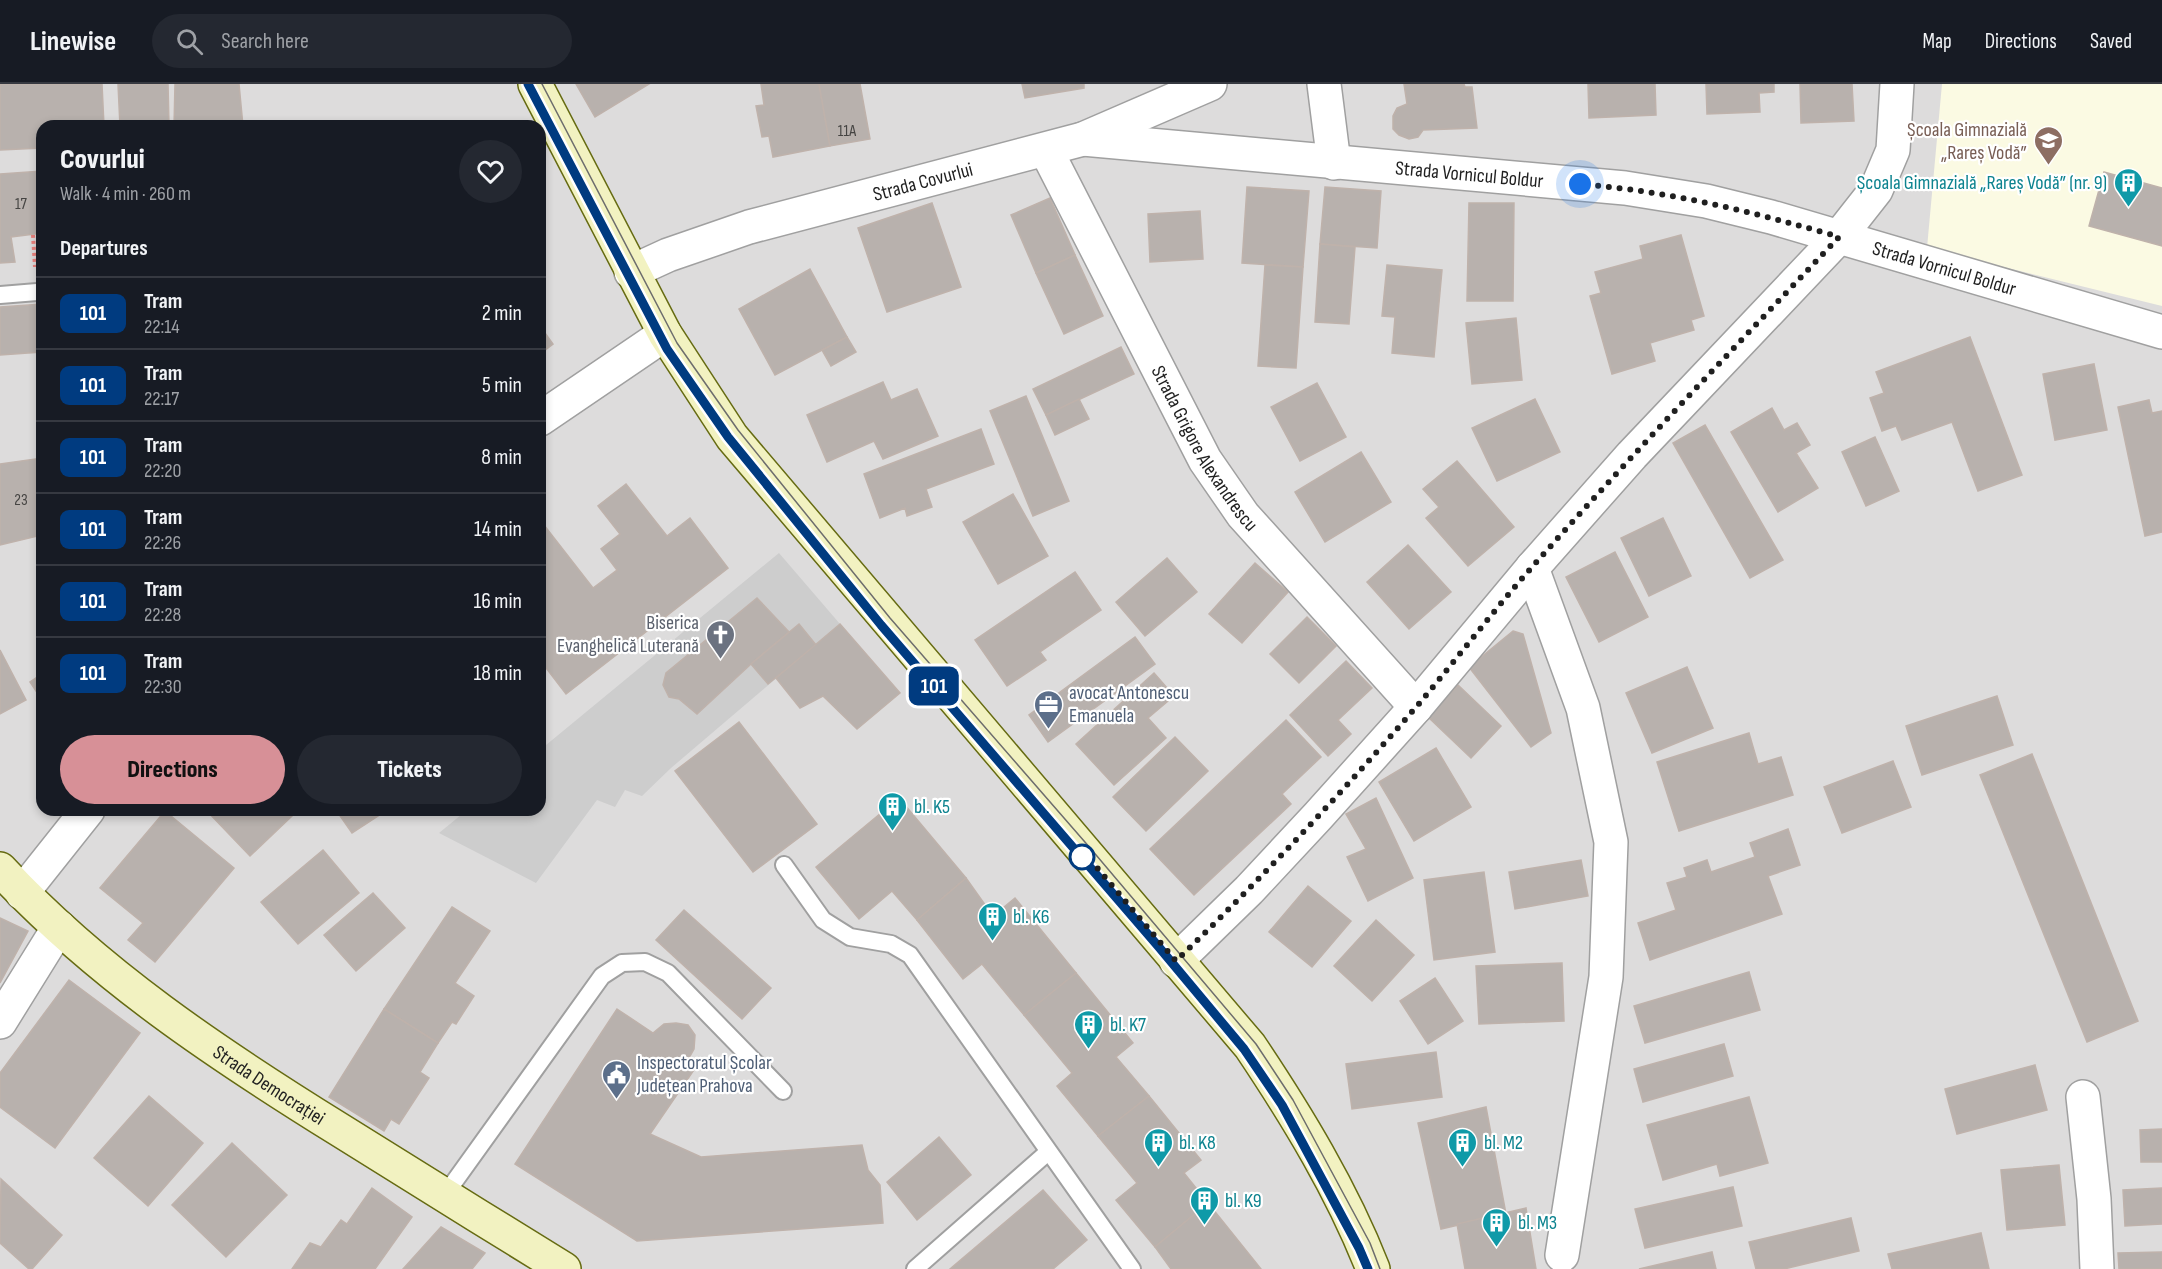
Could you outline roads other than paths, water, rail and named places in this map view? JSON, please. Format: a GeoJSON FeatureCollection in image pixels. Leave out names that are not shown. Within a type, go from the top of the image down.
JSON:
{"type":"FeatureCollection","features":[{"type":"Feature","properties":{"kind":"main road"},"geometry":{"type":"LineString","coordinates":[[535,84],[665,334],[732,437],[1250,1046],[1288,1102],[1334,1186],[1367,1264]]}},
{"type":"Feature","properties":{"kind":"main road","name":"Strada Democrației"},"geometry":{"type":"LineString","coordinates":[[0,868],[22,893],[109,970],[258,1079],[564,1269]]}},
{"type":"Feature","properties":{"kind":"street","name":"Strada Covurlui"},"geometry":{"type":"LineString","coordinates":[[631,272],[668,255],[749,227],[1083,139],[1210,84]]}},
{"type":"Feature","properties":{"kind":"street"},"geometry":{"type":"LineString","coordinates":[[1324,84],[1334,163]]}},
{"type":"Feature","properties":{"kind":"street"},"geometry":{"type":"LineString","coordinates":[[1176,961],[1249,890],[1416,707],[1532,568],[1632,455],[1839,237],[1876,190],[1893,150],[1897,84]]}},
{"type":"Feature","properties":{"kind":"street","name":"Strada Vornicul Boldur"},"geometry":{"type":"LineString","coordinates":[[1083,139],[1625,188],[1706,201],[1771,217],[2162,332]]}},
{"type":"Feature","properties":{"kind":"street","name":"Strada Grigore Alexandrescu"},"geometry":{"type":"LineString","coordinates":[[1046,150],[1205,460],[1243,515],[1416,707]]}},
{"type":"Feature","properties":{"kind":"street"},"geometry":{"type":"LineString","coordinates":[[546,415],[665,334]]}},
{"type":"Feature","properties":{"kind":"street"},"geometry":{"type":"LineString","coordinates":[[1532,568],[1584,708],[1611,842],[1606,977],[1562,1255]]}},
{"type":"Feature","properties":{"kind":"street"},"geometry":{"type":"LineString","coordinates":[[22,893],[83,816]]}},
{"type":"Feature","properties":{"kind":"street"},"geometry":{"type":"LineString","coordinates":[[0,1022],[59,927]]}},
{"type":"Feature","properties":{"kind":"street"},"geometry":{"type":"LineString","coordinates":[[2083,1097],[2094,1199],[2097,1269]]}},
{"type":"Feature","properties":{"kind":"lane"},"geometry":{"type":"LineString","coordinates":[[0,296],[36,292]]}},
{"type":"Feature","properties":{"kind":"lane"},"geometry":{"type":"LineString","coordinates":[[784,865],[823,920],[850,937],[891,944],[910,955],[1132,1269]]}},
{"type":"Feature","properties":{"kind":"lane"},"geometry":{"type":"LineString","coordinates":[[444,1196],[602,976],[622,963],[645,962],[668,973],[783,1091]]}},
{"type":"Feature","properties":{"kind":"lane"},"geometry":{"type":"LineString","coordinates":[[915,1269],[1048,1152]]}},
{"type":"Feature","properties":{"kind":"tram line"},"geometry":{"type":"LineString","coordinates":[[528,84],[667,349],[728,437],[881,625],[1159,946],[1244,1049],[1282,1105],[1368,1269]]}},
{"type":"Feature","properties":{"kind":"tram line","name":"101"},"geometry":{"type":"LineString","coordinates":[[528,84],[667,349],[728,437],[881,625],[1244,1049],[1282,1105],[1368,1269]]}},
{"type":"Feature","properties":{"kind":"tram line"},"geometry":{"type":"LineString","coordinates":[[542,84],[677,343],[738,430],[890,618],[1091,849],[1256,1044],[1293,1100],[1370,1243],[1380,1269]]}},
{"type":"Feature","properties":{"kind":"place","name":"Școala Gimnazială „Rareș Vodă”"},"geometry":{"type":"Point","coordinates":[2048,166]}},
{"type":"Feature","properties":{"kind":"place","name":"Școala Gimnazială „Rareș Vodă” (nr. 9)"},"geometry":{"type":"Point","coordinates":[2128,208]}},
{"type":"Feature","properties":{"kind":"place","name":"Biserica Evanghelică Luterană"},"geometry":{"type":"Point","coordinates":[720,660]}},
{"type":"Feature","properties":{"kind":"place","name":"avocat Antonescu Emanuela"},"geometry":{"type":"Point","coordinates":[1048,730]}},
{"type":"Feature","properties":{"kind":"place","name":"bl. K5"},"geometry":{"type":"Point","coordinates":[893,832]}},
{"type":"Feature","properties":{"kind":"place","name":"bl. K6"},"geometry":{"type":"Point","coordinates":[992,942]}},
{"type":"Feature","properties":{"kind":"place","name":"bl. K7"},"geometry":{"type":"Point","coordinates":[1089,1050]}},
{"type":"Feature","properties":{"kind":"place","name":"Inspectoratul Școlar Județean Prahova"},"geometry":{"type":"Point","coordinates":[616,1100]}},
{"type":"Feature","properties":{"kind":"place","name":"bl. K8"},"geometry":{"type":"Point","coordinates":[1158,1168]}},
{"type":"Feature","properties":{"kind":"place","name":"bl. M2"},"geometry":{"type":"Point","coordinates":[1463,1168]}},
{"type":"Feature","properties":{"kind":"place","name":"bl. K9"},"geometry":{"type":"Point","coordinates":[1204,1226]}},
{"type":"Feature","properties":{"kind":"place","name":"bl. M3"},"geometry":{"type":"Point","coordinates":[1497,1248]}}]}
